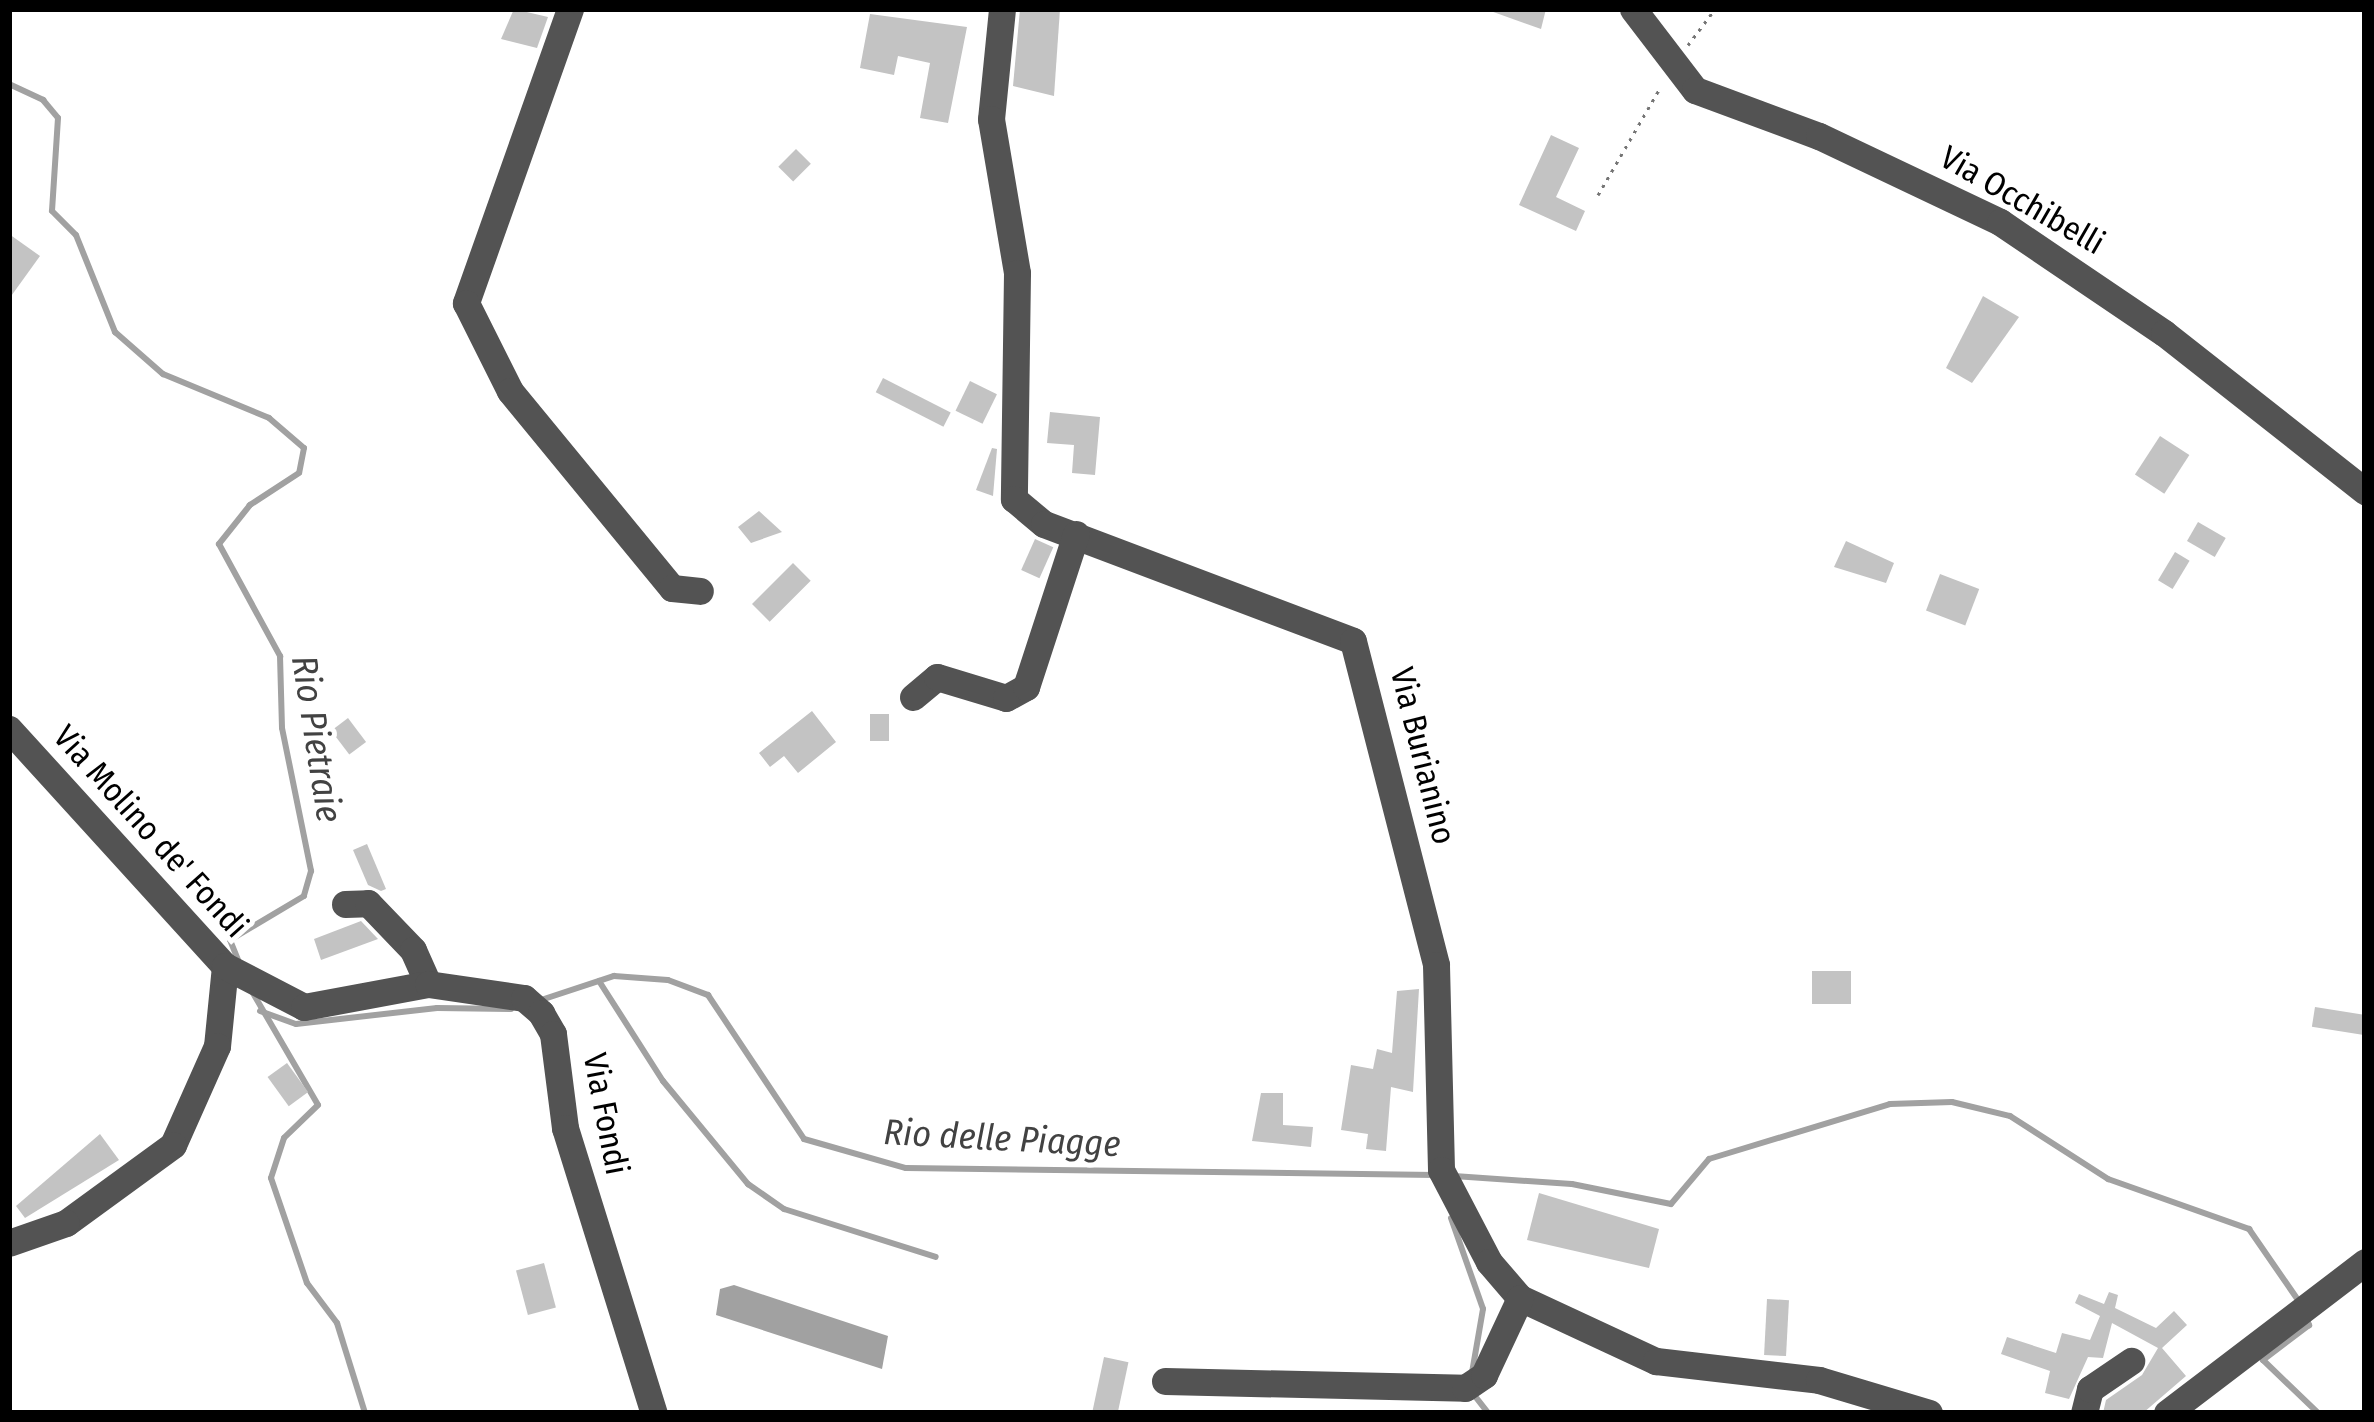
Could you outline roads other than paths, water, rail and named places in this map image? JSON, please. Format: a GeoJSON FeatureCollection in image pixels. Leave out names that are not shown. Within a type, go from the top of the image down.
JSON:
{"type":"FeatureCollection","features":[{"type":"Feature","properties":{"kind":"street"},"geometry":{"type":"LineString","coordinates":[[570,9],[466,303],[510,391],[672,588],[700,591]]}},
{"type":"Feature","properties":{"kind":"street","name":"Via Burianino"},"geometry":{"type":"LineString","coordinates":[[1002,9],[991,118],[1017,273],[1014,499],[1044,524],[1352,641],[1436,965],[1442,1170],[1489,1262],[1520,1298],[1656,1361],[1819,1380],[1929,1413]]}},
{"type":"Feature","properties":{"kind":"street","name":"Via Occhibelli"},"geometry":{"type":"LineString","coordinates":[[1633,9],[1671,68],[1695,90],[1820,136],[2000,222],[2164,333],[2365,491]]}},
{"type":"Feature","properties":{"kind":"street"},"geometry":{"type":"LineString","coordinates":[[913,697],[937,677],[1006,698],[1026,687],[1076,534]]}},
{"type":"Feature","properties":{"kind":"street","name":"Via Molino de' Fondi"},"geometry":{"type":"LineString","coordinates":[[9,729],[225,966],[217,1046],[173,1145],[66,1223],[9,1243]]}},
{"type":"Feature","properties":{"kind":"street"},"geometry":{"type":"LineString","coordinates":[[345,904],[368,903],[413,950],[428,984]]}},
{"type":"Feature","properties":{"kind":"street","name":"Via Fondi"},"geometry":{"type":"LineString","coordinates":[[225,966],[304,1007],[428,984],[524,998],[554,1034],[565,1128],[654,1413]]}},
{"type":"Feature","properties":{"kind":"street"},"geometry":{"type":"LineString","coordinates":[[2167,1413],[2365,1262]]}},
{"type":"Feature","properties":{"kind":"street"},"geometry":{"type":"LineString","coordinates":[[1165,1381],[1465,1388],[1484,1375],[1520,1298]]}},
{"type":"Feature","properties":{"kind":"street"},"geometry":{"type":"LineString","coordinates":[[2084,1413],[2090,1389],[2131,1361]]}},
{"type":"Feature","properties":{"kind":"waterway","name":"Rio Pietraie"},"geometry":{"type":"LineString","coordinates":[[9,84],[43,100],[58,118],[52,211],[76,235],[115,332],[163,374],[269,418],[304,448],[299,473],[250,505],[219,544],[280,656],[282,728],[311,871],[304,896],[230,940],[238,960]]}},
{"type":"Feature","properties":{"kind":"waterway","name":"Rio delle Piagge"},"geometry":{"type":"LineString","coordinates":[[541,1000],[614,976],[668,980],[708,995],[804,1139],[906,1168],[1435,1175]]}},
{"type":"Feature","properties":{"kind":"waterway"},"geometry":{"type":"LineString","coordinates":[[599,981],[663,1081],[748,1184],[784,1209],[936,1257]]}},
{"type":"Feature","properties":{"kind":"waterway","name":"Rio Pietraie"},"geometry":{"type":"LineString","coordinates":[[250,988],[318,1105],[284,1138],[271,1178],[307,1283],[337,1323],[365,1413]]}},
{"type":"Feature","properties":{"kind":"waterway","name":"Rio delle Piagge"},"geometry":{"type":"LineString","coordinates":[[260,1011],[296,1024],[437,1008],[511,1009]]}},
{"type":"Feature","properties":{"kind":"waterway"},"geometry":{"type":"LineString","coordinates":[[1454,1176],[1572,1184],[1671,1204],[1709,1159],[1890,1104],[1952,1102],[2010,1116],[2108,1179],[2249,1229],[2298,1300]]}},
{"type":"Feature","properties":{"kind":"waterway","name":"Rio delle Piagge"},"geometry":{"type":"LineString","coordinates":[[1451,1218],[1483,1309],[1472,1373]]}},
{"type":"Feature","properties":{"kind":"waterway"},"geometry":{"type":"LineString","coordinates":[[2306,1317],[2309,1325],[2263,1360],[2318,1413]]}},
{"type":"Feature","properties":{"kind":"waterway","name":"Rio delle Piagge"},"geometry":{"type":"LineString","coordinates":[[1471,1391],[1488,1413]]}}]}
